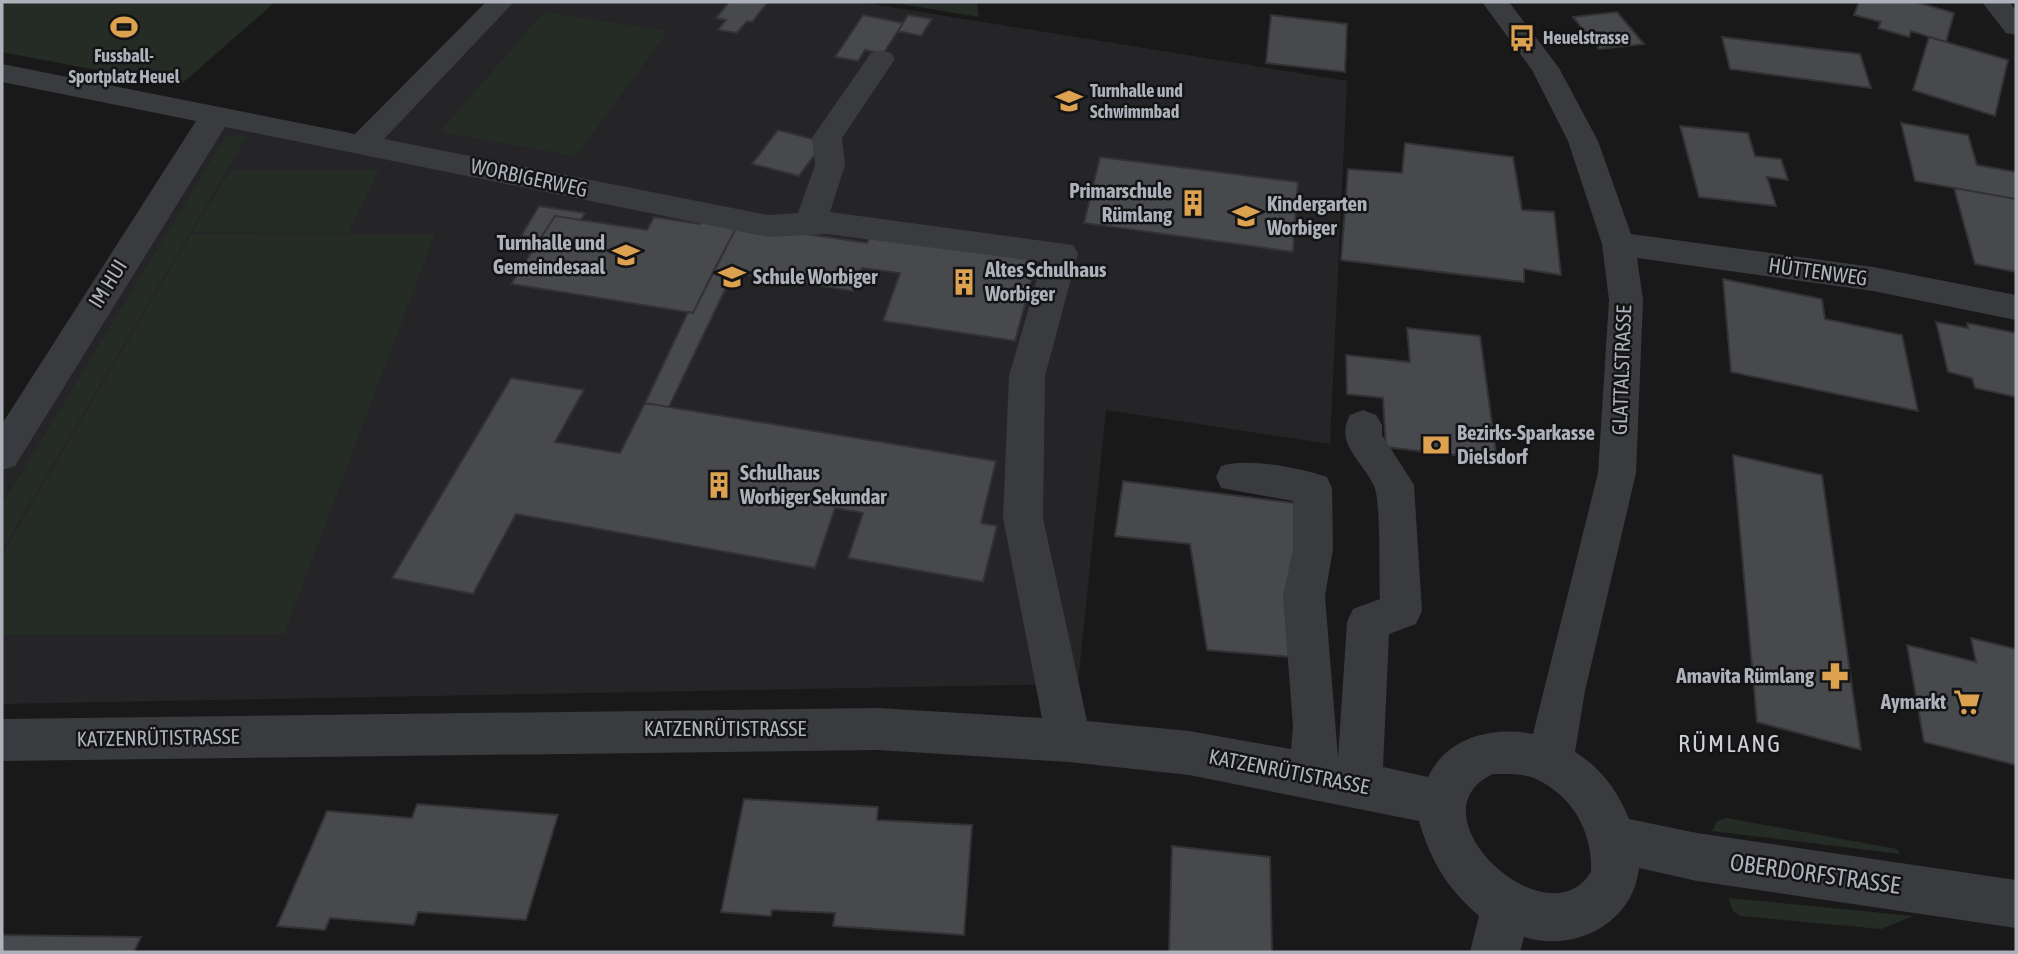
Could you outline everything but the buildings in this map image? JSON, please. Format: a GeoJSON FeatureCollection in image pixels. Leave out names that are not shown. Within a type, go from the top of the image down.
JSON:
{"type":"FeatureCollection","features":[{"type":"Feature","properties":{"kind":"street"},"geometry":{"type":"LineString","coordinates":[[363,143],[501,2]]}},
{"type":"Feature","properties":{"kind":"street","name":"GLATTALSTRASSE"},"geometry":{"type":"LineString","coordinates":[[1495,2],[1545,68],[1583,141],[1618,244],[1626,300],[1617,473],[1563,691],[1550,762]]}},
{"type":"Feature","properties":{"kind":"street"},"geometry":{"type":"LineString","coordinates":[[1995,2],[2016,27]]}},
{"type":"Feature","properties":{"kind":"street"},"geometry":{"type":"LineString","coordinates":[[810,224],[830,165],[827,138],[881,59]]}},
{"type":"Feature","properties":{"kind":"street","name":"WORBIGERWEG"},"geometry":{"type":"LineString","coordinates":[[2,73],[768,226],[827,223],[1061,253],[1027,376],[1023,518],[1069,741]]}},
{"type":"Feature","properties":{"kind":"street","name":"IM HUI"},"geometry":{"type":"LineString","coordinates":[[2,454],[205,130],[218,116]]}},
{"type":"Feature","properties":{"kind":"street","name":"HÜTTENWEG"},"geometry":{"type":"LineString","coordinates":[[1618,244],[1873,279],[2016,307]]}},
{"type":"Feature","properties":{"kind":"street"},"geometry":{"type":"LineString","coordinates":[[1359,785],[1368,622],[1401,611],[1395,485],[1363,438],[1363,425]]}},
{"type":"Feature","properties":{"kind":"street"},"geometry":{"type":"LineString","coordinates":[[1234,477],[1313,488],[1314,549],[1304,596],[1315,726],[1312,775]]}},
{"type":"Feature","properties":{"kind":"street","name":"KATZENRÜTISTRASSE"},"geometry":{"type":"LineString","coordinates":[[2,740],[615,730],[878,729],[1069,741],[1189,753],[1312,775],[1443,803]]}},
{"type":"Feature","properties":{"kind":"street"},"geometry":{"type":"LineString","coordinates":[[1493,752],[1521,753],[1550,762],[1572,775],[1591,794],[1605,816],[1614,839],[1616,867],[1608,891],[1590,909],[1565,919],[1536,918],[1500,930],[1476,886],[1450,850],[1443,826],[1443,803],[1452,779],[1469,762],[1493,752]]}},
{"type":"Feature","properties":{"kind":"street","name":"OBERDORFSTRASSE"},"geometry":{"type":"LineString","coordinates":[[1614,839],[1697,857],[2016,904]]}},
{"type":"Feature","properties":{"kind":"shaded area","name":"Fussball- Sportplatz Heuel"},"geometry":{"type":"Polygon","coordinates":[[[2,2],[275,2],[179,86],[2,52],[2,2]]]}},
{"type":"Feature","properties":{"kind":"shaded area","name":"Schule Worbiger"},"geometry":{"type":"Polygon","coordinates":[[[505,2],[860,2],[1347,81],[1330,444],[1106,410],[1078,684],[2,704],[2,466],[230,118],[373,145],[505,2]]]}},
{"type":"Feature","properties":{"kind":"shaded area"},"geometry":{"type":"Polygon","coordinates":[[[889,2],[977,2],[979,17],[889,2]]]}},
{"type":"Feature","properties":{"kind":"shaded area"},"geometry":{"type":"Polygon","coordinates":[[[544,12],[668,31],[576,156],[440,132],[544,12]]]}},
{"type":"Feature","properties":{"kind":"shaded area"},"geometry":{"type":"Polygon","coordinates":[[[226,136],[247,136],[2,550],[2,505],[226,136]]]}},
{"type":"Feature","properties":{"kind":"shaded area"},"geometry":{"type":"Polygon","coordinates":[[[231,170],[379,170],[348,233],[192,232],[231,170]]]}},
{"type":"Feature","properties":{"kind":"shaded area"},"geometry":{"type":"Polygon","coordinates":[[[191,234],[435,234],[284,634],[2,635],[2,555],[191,234]]]}},
{"type":"Feature","properties":{"kind":"shaded area"},"geometry":{"type":"Polygon","coordinates":[[[1727,818],[1897,849],[1900,854],[1712,831],[1717,821],[1727,818]]]}},
{"type":"Feature","properties":{"kind":"shaded area"},"geometry":{"type":"Polygon","coordinates":[[[1728,898],[1913,916],[1881,929],[1740,916],[1733,911],[1728,898]]]}},
{"type":"Feature","properties":{"kind":"place","name":"Fussball- Sportplatz Heuel"},"geometry":{"type":"Point","coordinates":[124,27]}},
{"type":"Feature","properties":{"kind":"place","name":"Heuelstrasse"},"geometry":{"type":"Point","coordinates":[1522,38]}},
{"type":"Feature","properties":{"kind":"place","name":"Turnhalle und Schwimmbad"},"geometry":{"type":"Point","coordinates":[1069,101]}},
{"type":"Feature","properties":{"kind":"place","name":"Primarschule Rümlang"},"geometry":{"type":"Point","coordinates":[1193,203]}},
{"type":"Feature","properties":{"kind":"place","name":"Kindergarten Worbiger"},"geometry":{"type":"Point","coordinates":[1246,216]}},
{"type":"Feature","properties":{"kind":"place","name":"Turnhalle und Gemeindesaal"},"geometry":{"type":"Point","coordinates":[626,255]}},
{"type":"Feature","properties":{"kind":"place","name":"Schule Worbiger"},"geometry":{"type":"Point","coordinates":[732,277]}},
{"type":"Feature","properties":{"kind":"place","name":"Altes Schulhaus Worbiger"},"geometry":{"type":"Point","coordinates":[964,282]}},
{"type":"Feature","properties":{"kind":"place","name":"Bezirks-Sparkasse Dielsdorf"},"geometry":{"type":"Point","coordinates":[1436,445]}},
{"type":"Feature","properties":{"kind":"place","name":"Schulhaus Worbiger Sekundar"},"geometry":{"type":"Point","coordinates":[719,485]}},
{"type":"Feature","properties":{"kind":"place","name":"Amavita Rümlang"},"geometry":{"type":"Point","coordinates":[1835,676]}},
{"type":"Feature","properties":{"kind":"place","name":"Aymarkt"},"geometry":{"type":"Point","coordinates":[1967,702]}},
{"type":"Feature","properties":{"kind":"district","name":"RÜMLANG"},"geometry":{"type":"Point","coordinates":[1730,744]}}]}
